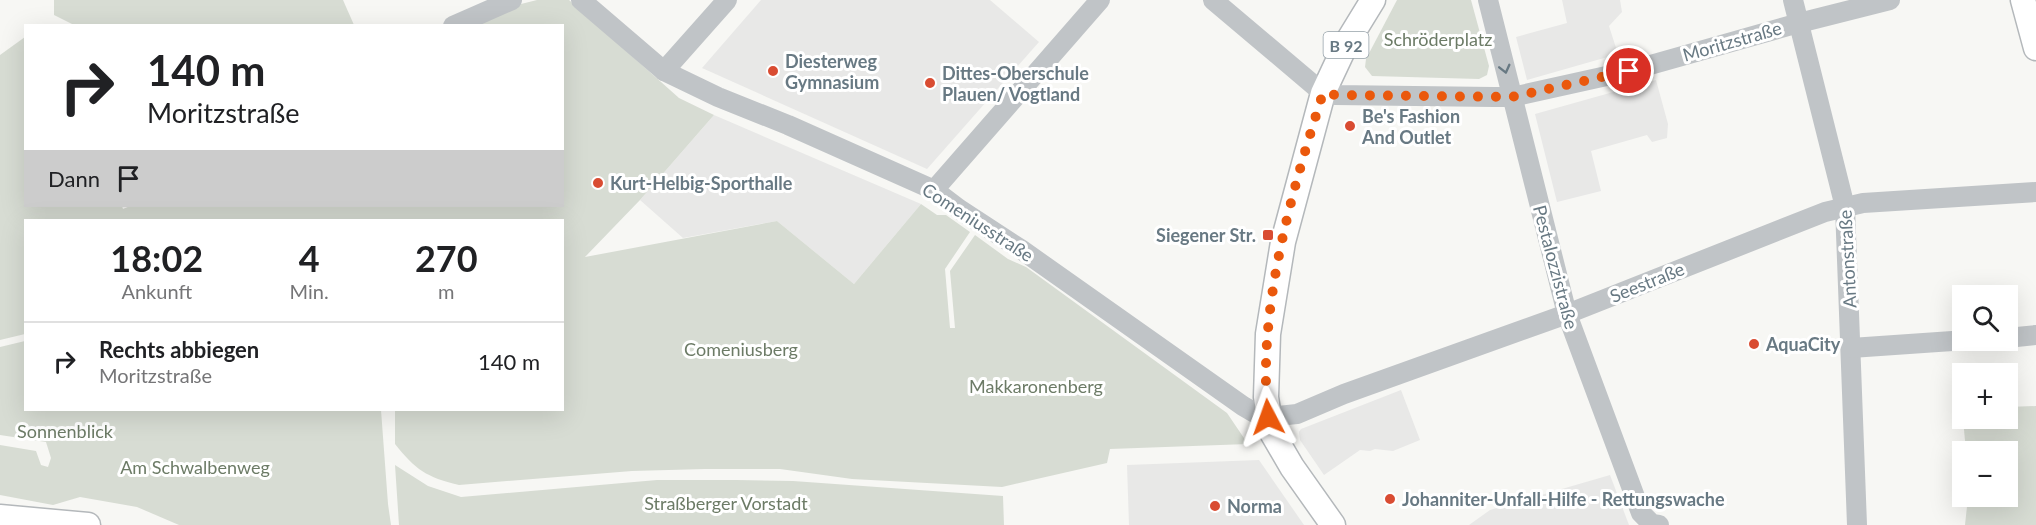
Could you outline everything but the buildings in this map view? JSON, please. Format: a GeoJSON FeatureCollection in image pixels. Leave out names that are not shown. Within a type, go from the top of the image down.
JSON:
{"type":"FeatureCollection","features":[{"type":"Feature","properties":{"kind":"main road","name":"B 92"},"geometry":{"type":"LineString","coordinates":[[1333,525],[1275,438],[1268,417],[1266,397],[1268,334],[1278,264],[1290,209],[1323,93],[1350,37],[1373,0]]}},
{"type":"Feature","properties":{"kind":"main road"},"geometry":{"type":"LineString","coordinates":[[2023,0],[2036,48]]}},
{"type":"Feature","properties":{"kind":"main road"},"geometry":{"type":"LineString","coordinates":[[0,517],[88,525]]}},
{"type":"Feature","properties":{"kind":"street"},"geometry":{"type":"LineString","coordinates":[[458,24],[512,0]]}},
{"type":"Feature","properties":{"kind":"street","name":"Comeniusstraße"},"geometry":{"type":"LineString","coordinates":[[581,0],[664,70],[718,97],[788,125],[934,190],[959,210],[1022,250],[1243,406],[1268,417]]}},
{"type":"Feature","properties":{"kind":"street"},"geometry":{"type":"LineString","coordinates":[[664,70],[727,0]]}},
{"type":"Feature","properties":{"kind":"street"},"geometry":{"type":"LineString","coordinates":[[934,190],[1100,0]]}},
{"type":"Feature","properties":{"kind":"street"},"geometry":{"type":"LineString","coordinates":[[1213,0],[1323,93]]}},
{"type":"Feature","properties":{"kind":"street","name":"Pestalozzistraße"},"geometry":{"type":"LineString","coordinates":[[1488,0],[1567,314],[1641,513],[1655,524]]}},
{"type":"Feature","properties":{"kind":"street","name":"Antonstraße"},"geometry":{"type":"LineString","coordinates":[[1792,0],[1845,207],[1857,525]]}},
{"type":"Feature","properties":{"kind":"street","name":"Moritzstraße"},"geometry":{"type":"LineString","coordinates":[[1323,93],[1512,97],[1629,71],[1798,22],[1890,0]]}},
{"type":"Feature","properties":{"kind":"street","name":"Seestraße"},"geometry":{"type":"LineString","coordinates":[[1268,417],[1297,414],[1344,394],[1567,314],[1825,212],[1863,203],[2036,192]]}},
{"type":"Feature","properties":{"kind":"street"},"geometry":{"type":"LineString","coordinates":[[2018,337],[2036,335]]}},
{"type":"Feature","properties":{"kind":"street"},"geometry":{"type":"LineString","coordinates":[[1851,348],[1952,341]]}},
{"type":"Feature","properties":{"kind":"shaded area"},"geometry":{"type":"Polygon","coordinates":[[[761,0],[990,0],[1039,42],[927,169],[702,68],[761,0]]]}},
{"type":"Feature","properties":{"kind":"shaded area"},"geometry":{"type":"Polygon","coordinates":[[[1562,0],[1620,0],[1622,12],[1609,26],[1618,54],[1527,80],[1516,37],[1567,23],[1562,0]]]}},
{"type":"Feature","properties":{"kind":"shaded area"},"geometry":{"type":"Polygon","coordinates":[[[1656,80],[1668,124],[1667,138],[1652,142],[1647,135],[1591,151],[1601,191],[1557,202],[1535,114],[1656,80]]]}},
{"type":"Feature","properties":{"kind":"shaded area"},"geometry":{"type":"Polygon","coordinates":[[[714,115],[921,204],[854,284],[777,221],[683,238],[640,200],[714,115]]]}},
{"type":"Feature","properties":{"kind":"shaded area"},"geometry":{"type":"Polygon","coordinates":[[[1401,390],[1420,440],[1393,451],[1360,450],[1324,475],[1300,440],[1301,429],[1401,390]]]}},
{"type":"Feature","properties":{"kind":"shaded area","name":"Norma"},"geometry":{"type":"Polygon","coordinates":[[[1259,460],[1304,525],[1129,525],[1127,465],[1259,460]]]}},
{"type":"Feature","properties":{"kind":"shaded area"},"geometry":{"type":"Polygon","coordinates":[[[1610,475],[1629,525],[1469,525],[1490,510],[1610,475]]]}},
{"type":"Feature","properties":{"kind":"green space"},"geometry":{"type":"Polygon","coordinates":[[[54,0],[343,0],[354,24],[72,24],[54,15],[54,0]]]}},
{"type":"Feature","properties":{"kind":"green space"},"geometry":{"type":"Polygon","coordinates":[[[537,0],[569,0],[679,98],[714,115],[640,200],[585,257],[777,221],[854,284],[921,204],[937,215],[946,215],[970,232],[945,269],[950,328],[955,328],[950,271],[975,235],[1008,259],[1026,267],[1227,413],[1248,444],[1110,449],[1107,463],[1002,487],[852,479],[780,469],[632,471],[459,485],[438,479],[422,471],[395,444],[395,411],[564,411],[564,219],[24,219],[24,334],[0,340],[0,55],[24,38],[24,207],[122,207],[123,209],[128,207],[564,207],[564,24],[466,24],[537,0]]]}},
{"type":"Feature","properties":{"kind":"green space","name":"Schröderplatz"},"geometry":{"type":"Polygon","coordinates":[[[1397,0],[1471,0],[1489,66],[1487,75],[1479,79],[1372,76],[1365,67],[1366,59],[1397,0]]]}},
{"type":"Feature","properties":{"kind":"green space","name":"Am Schwalbenweg"},"geometry":{"type":"Polygon","coordinates":[[[24,341],[24,411],[381,411],[391,525],[179,525],[137,507],[80,497],[53,505],[0,495],[0,445],[36,451],[41,465],[48,467],[51,458],[46,442],[0,435],[0,347],[24,341]]]}},
{"type":"Feature","properties":{"kind":"green space"},"geometry":{"type":"Polygon","coordinates":[[[2036,406],[2036,525],[1965,525],[1967,507],[2018,507],[2018,441],[1965,441],[1964,429],[2018,429],[2018,407],[2036,406]]]}},
{"type":"Feature","properties":{"kind":"green space","name":"Straßberger Vorstadt"},"geometry":{"type":"Polygon","coordinates":[[[395,465],[428,486],[461,497],[657,480],[793,481],[1003,496],[1004,525],[399,525],[395,465]]]}},
{"type":"Feature","properties":{"kind":"place","name":"Diesterweg Gymnasium"},"geometry":{"type":"Point","coordinates":[773,71]}},
{"type":"Feature","properties":{"kind":"place","name":"Dittes-Oberschule Plauen/ Vogtland"},"geometry":{"type":"Point","coordinates":[930,83]}},
{"type":"Feature","properties":{"kind":"place","name":"Be's Fashion And Outlet"},"geometry":{"type":"Point","coordinates":[1350,126]}},
{"type":"Feature","properties":{"kind":"place","name":"Kurt-Helbig-Sporthalle"},"geometry":{"type":"Point","coordinates":[598,183]}},
{"type":"Feature","properties":{"kind":"place","name":"Siegener Str."},"geometry":{"type":"Point","coordinates":[1268,235]}},
{"type":"Feature","properties":{"kind":"place","name":"AquaCity"},"geometry":{"type":"Point","coordinates":[1754,344]}},
{"type":"Feature","properties":{"kind":"place","name":"Johanniter-Unfall-Hilfe - Rettungswache"},"geometry":{"type":"Point","coordinates":[1390,499]}},
{"type":"Feature","properties":{"kind":"place","name":"Norma"},"geometry":{"type":"Point","coordinates":[1215,506]}},
{"type":"Feature","properties":{"kind":"route"},"geometry":{"type":"LineString","coordinates":[[1268,417],[1266,397],[1268,334],[1278,264],[1290,209],[1323,93],[1512,97],[1629,71]]}},
{"type":"Feature","properties":{"kind":"park label","name":"Comeniusberg"},"geometry":{"type":"Point","coordinates":[741,349]}},
{"type":"Feature","properties":{"kind":"park label","name":"Makkaronenberg"},"geometry":{"type":"Point","coordinates":[1036,386]}},
{"type":"Feature","properties":{"kind":"park label","name":"Sonnenblick"},"geometry":{"type":"Point","coordinates":[65,431]}}]}
